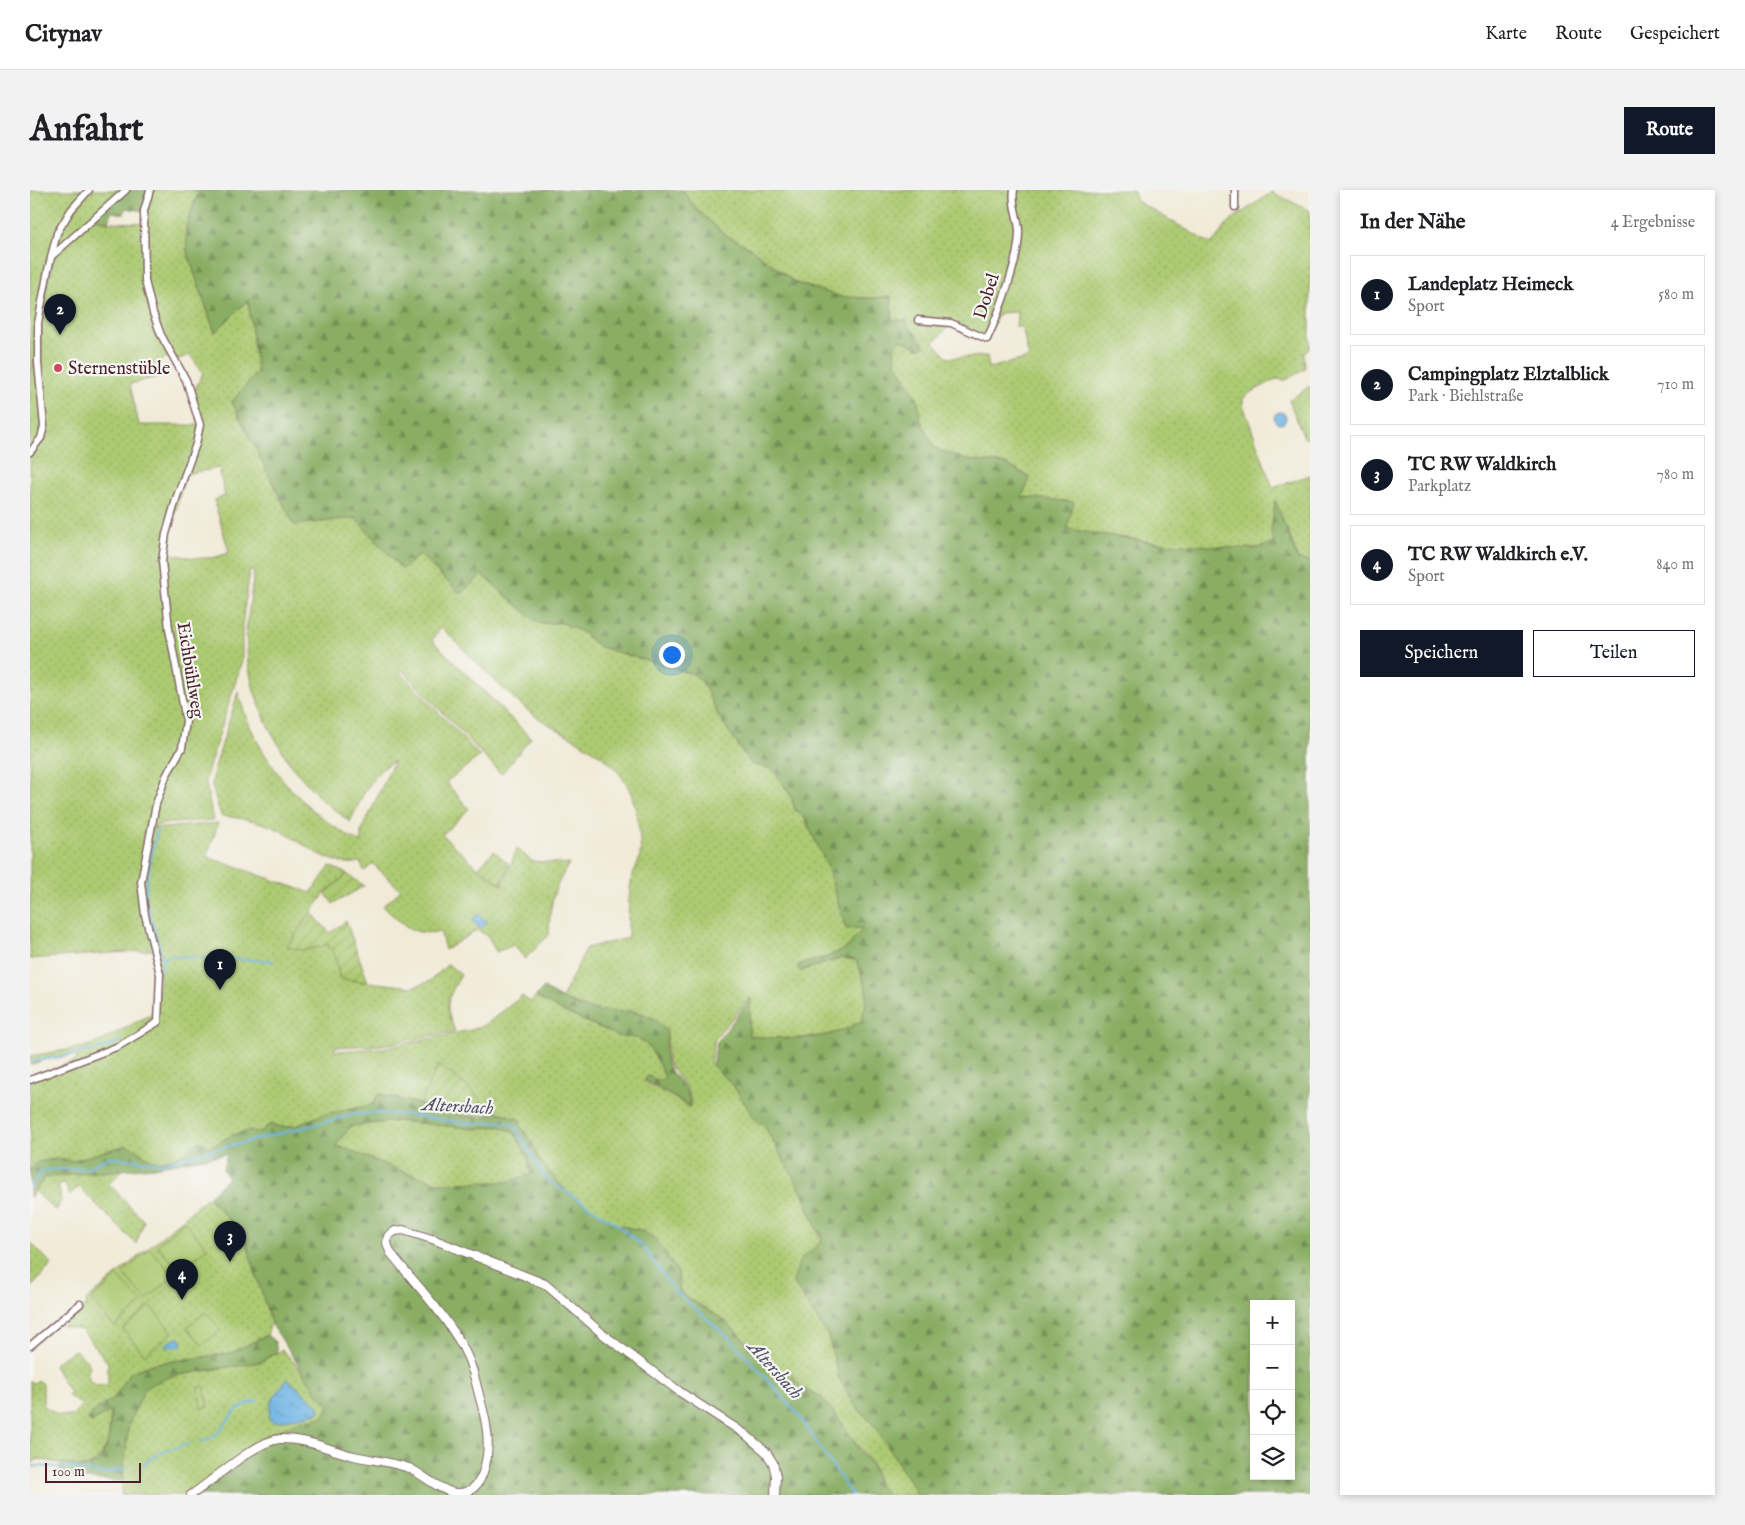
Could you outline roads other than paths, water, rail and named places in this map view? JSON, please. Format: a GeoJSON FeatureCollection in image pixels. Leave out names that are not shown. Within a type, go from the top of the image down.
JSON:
{"type":"FeatureCollection","features":[{"type":"Feature","properties":{"kind":"street"},"geometry":{"type":"LineString","coordinates":[[30,452],[41,438],[44,426],[38,363],[38,323],[57,233],[71,210],[89,190]]}},
{"type":"Feature","properties":{"kind":"street"},"geometry":{"type":"LineString","coordinates":[[52,256],[65,242],[126,190]]}},
{"type":"Feature","properties":{"kind":"street","name":"Eichbühlweg"},"geometry":{"type":"LineString","coordinates":[[30,1080],[111,1049],[158,1022],[160,974],[145,915],[141,882],[156,804],[166,776],[182,748],[186,722],[169,629],[162,560],[166,534],[176,496],[194,453],[200,426],[186,380],[162,335],[153,313],[145,281],[144,210],[150,190]]}},
{"type":"Feature","properties":{"kind":"street","name":"Dobel"},"geometry":{"type":"LineString","coordinates":[[918,320],[951,324],[987,340],[999,312],[1019,234],[1014,190]]}},
{"type":"Feature","properties":{"kind":"street"},"geometry":{"type":"LineString","coordinates":[[1234,207],[1235,190]]}},
{"type":"Feature","properties":{"kind":"street"},"geometry":{"type":"LineString","coordinates":[[191,1495],[254,1449],[266,1442],[282,1439],[320,1445],[353,1456],[383,1460],[410,1469],[453,1493],[466,1492],[477,1486],[487,1462],[488,1441],[468,1358],[450,1328],[390,1252],[387,1243],[388,1236],[395,1231],[403,1230],[435,1240],[545,1284],[604,1335],[680,1392],[745,1434],[766,1452],[774,1463],[776,1476],[775,1495]]}},
{"type":"Feature","properties":{"kind":"street"},"geometry":{"type":"LineString","coordinates":[[30,1346],[80,1304]]}},
{"type":"Feature","properties":{"kind":"water"},"geometry":{"type":"Polygon","coordinates":[[[1280,412],[1286,418],[1280,424],[1274,418],[1280,412]]]}},
{"type":"Feature","properties":{"kind":"water"},"geometry":{"type":"Polygon","coordinates":[[[479,915],[488,922],[480,929],[473,921],[475,916],[479,915]]]}},
{"type":"Feature","properties":{"kind":"water"},"geometry":{"type":"Polygon","coordinates":[[[179,1337],[183,1341],[181,1346],[166,1347],[166,1344],[179,1337]]]}},
{"type":"Feature","properties":{"kind":"water"},"geometry":{"type":"Polygon","coordinates":[[[287,1379],[318,1405],[320,1410],[318,1413],[275,1422],[269,1419],[271,1402],[287,1379]]]}},
{"type":"Feature","properties":{"kind":"waterway"},"geometry":{"type":"LineString","coordinates":[[157,830],[146,884],[146,900],[163,959]]}},
{"type":"Feature","properties":{"kind":"waterway"},"geometry":{"type":"LineString","coordinates":[[162,971],[162,961],[168,956],[273,961]]}},
{"type":"Feature","properties":{"kind":"waterway"},"geometry":{"type":"LineString","coordinates":[[147,1025],[154,1018]]}},
{"type":"Feature","properties":{"kind":"waterway"},"geometry":{"type":"LineString","coordinates":[[30,1062],[97,1050],[122,1041]]}},
{"type":"Feature","properties":{"kind":"waterway","name":"Altersbach"},"geometry":{"type":"LineString","coordinates":[[30,1187],[43,1170],[87,1168],[110,1157],[162,1163],[367,1113],[396,1114],[466,1123],[495,1122],[513,1124],[546,1179],[618,1225],[642,1246],[674,1290],[731,1340],[797,1413],[852,1495]]}},
{"type":"Feature","properties":{"kind":"waterway"},"geometry":{"type":"LineString","coordinates":[[200,1441],[216,1435],[237,1410],[257,1401]]}},
{"type":"Feature","properties":{"kind":"waterway"},"geometry":{"type":"LineString","coordinates":[[143,1466],[158,1454],[188,1444]]}},
{"type":"Feature","properties":{"kind":"waterway"},"geometry":{"type":"LineString","coordinates":[[30,1468],[34,1466],[75,1468],[102,1474],[126,1468]]}},
{"type":"Feature","properties":{"kind":"place","name":"Campingplatz Elztalblick"},"geometry":{"type":"Point","coordinates":[60,335]}},
{"type":"Feature","properties":{"kind":"place","name":"Sternenstüble"},"geometry":{"type":"Point","coordinates":[58,368]}},
{"type":"Feature","properties":{"kind":"place","name":"Landeplatz Heimeck"},"geometry":{"type":"Point","coordinates":[220,990]}},
{"type":"Feature","properties":{"kind":"place","name":"TC RW Waldkirch"},"geometry":{"type":"Point","coordinates":[230,1262]}},
{"type":"Feature","properties":{"kind":"place","name":"TC RW Waldkirch e.V."},"geometry":{"type":"Point","coordinates":[182,1300]}}]}
